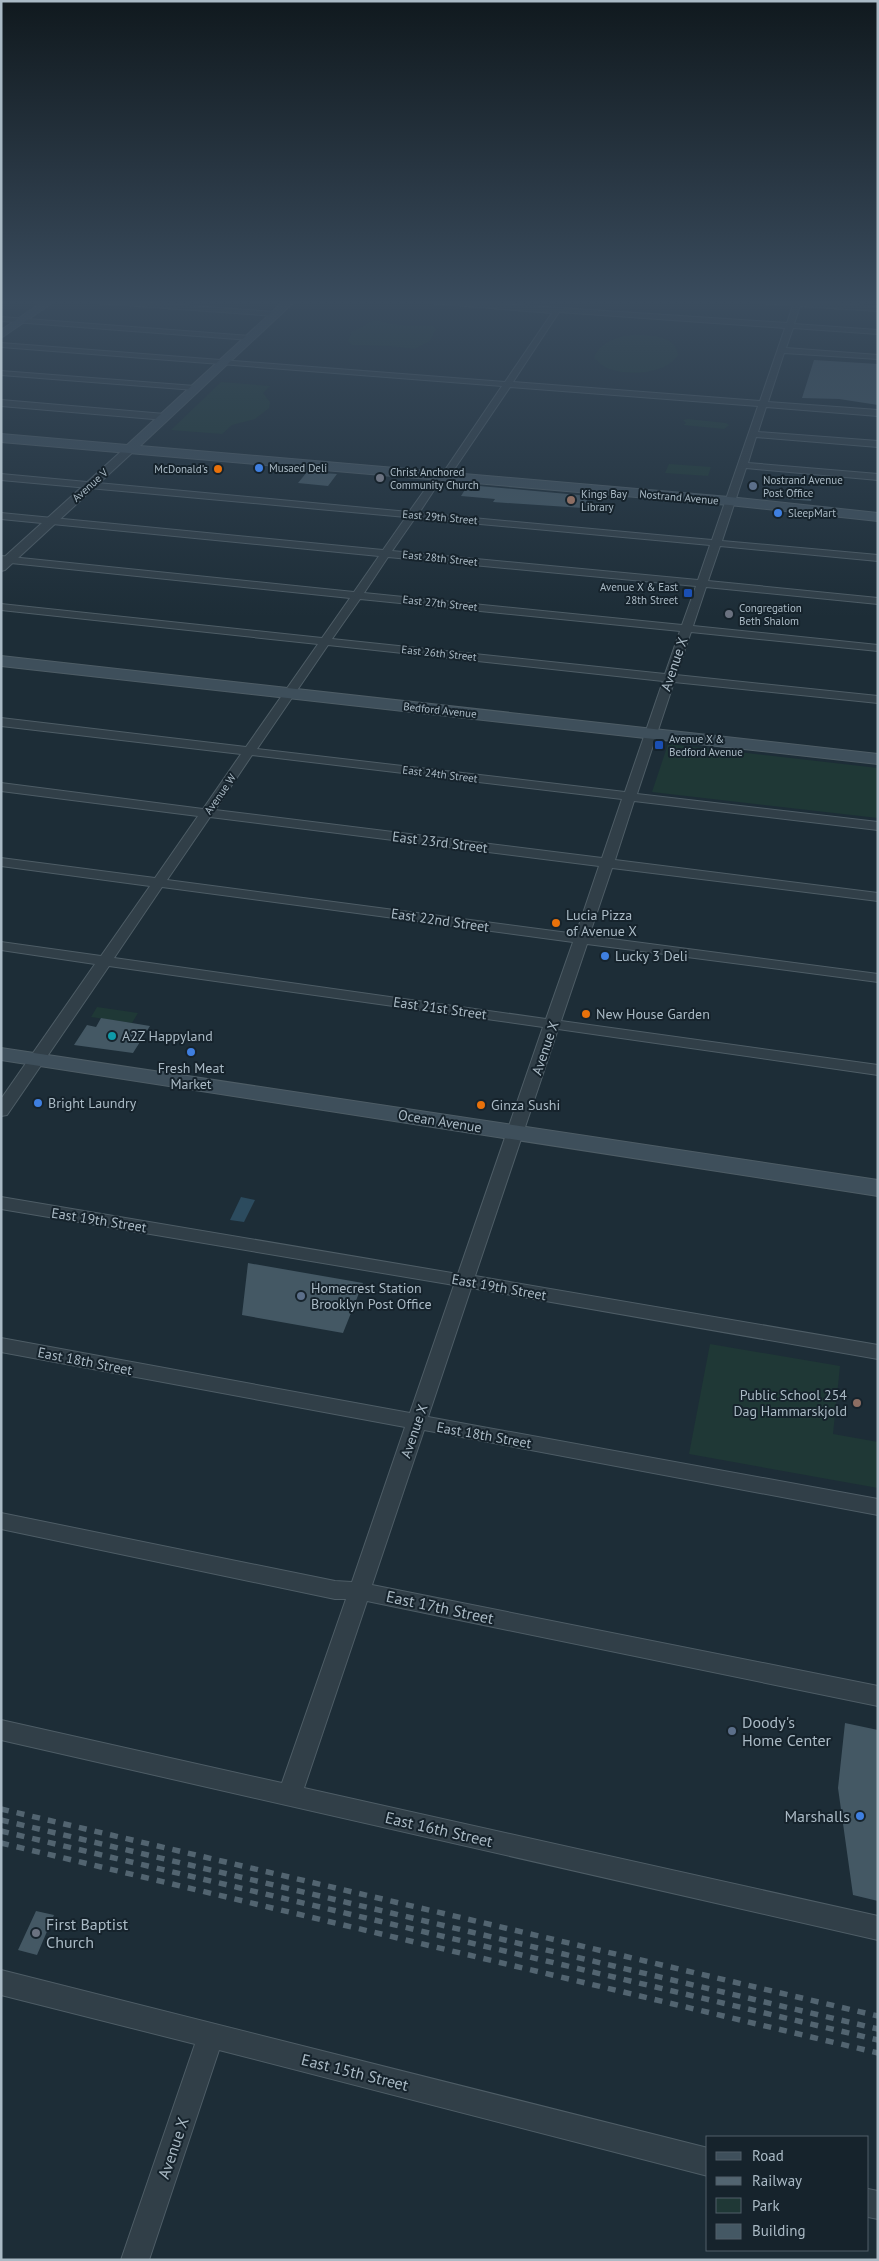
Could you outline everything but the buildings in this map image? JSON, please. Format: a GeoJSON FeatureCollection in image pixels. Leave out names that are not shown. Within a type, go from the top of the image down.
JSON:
{"type":"FeatureCollection","features":[{"type":"Feature","properties":{"kind":"main road","name":"Avenue V"},"geometry":{"type":"LineString","coordinates":[[130,449],[176,407]]}},
{"type":"Feature","properties":{"kind":"main road","name":"Nostrand Avenue"},"geometry":{"type":"LineString","coordinates":[[1,438],[130,449],[440,470],[729,501],[742,504],[878,517]]}},
{"type":"Feature","properties":{"kind":"main road","name":"Nostrand Avenue"},"geometry":{"type":"LineString","coordinates":[[729,501],[745,500],[878,511]]}},
{"type":"Feature","properties":{"kind":"main road","name":"Bedford Avenue"},"geometry":{"type":"LineString","coordinates":[[1,661],[878,759]]}},
{"type":"Feature","properties":{"kind":"main road","name":"Ocean Avenue"},"geometry":{"type":"LineString","coordinates":[[1,1054],[878,1188]]}},
{"type":"Feature","properties":{"kind":"street"},"geometry":{"type":"LineString","coordinates":[[42,407],[165,417]]}},
{"type":"Feature","properties":{"kind":"street","name":"Avenue W"},"geometry":{"type":"LineString","coordinates":[[1,1111],[326,641],[412,515],[440,470],[448,472],[492,407]]}},
{"type":"Feature","properties":{"kind":"street","name":"Avenue X"},"geometry":{"type":"LineString","coordinates":[[290,1795],[761,407]]}},
{"type":"Feature","properties":{"kind":"street"},"geometry":{"type":"LineString","coordinates":[[794,407],[878,413]]}},
{"type":"Feature","properties":{"kind":"street"},"geometry":{"type":"LineString","coordinates":[[752,434],[878,444]]}},
{"type":"Feature","properties":{"kind":"street","name":"Avenue V"},"geometry":{"type":"LineString","coordinates":[[4,562],[130,449]]}},
{"type":"Feature","properties":{"kind":"street"},"geometry":{"type":"LineString","coordinates":[[742,465],[878,477]]}},
{"type":"Feature","properties":{"kind":"street","name":"East 29th Street"},"geometry":{"type":"LineString","coordinates":[[1,477],[878,558]]}},
{"type":"Feature","properties":{"kind":"street","name":"East 28th Street"},"geometry":{"type":"LineString","coordinates":[[1,516],[878,601]]}},
{"type":"Feature","properties":{"kind":"street","name":"East 27th Street"},"geometry":{"type":"LineString","coordinates":[[4,562],[357,595],[878,648]]}},
{"type":"Feature","properties":{"kind":"street","name":"East 26th Street"},"geometry":{"type":"LineString","coordinates":[[1,607],[878,700]]}},
{"type":"Feature","properties":{"kind":"street","name":"East 24th Street"},"geometry":{"type":"LineString","coordinates":[[1,722],[878,826]]}},
{"type":"Feature","properties":{"kind":"street","name":"East 23rd Street"},"geometry":{"type":"LineString","coordinates":[[1,788],[878,897]]}},
{"type":"Feature","properties":{"kind":"street","name":"East 22nd Street"},"geometry":{"type":"LineString","coordinates":[[1,862],[878,978]]}},
{"type":"Feature","properties":{"kind":"street","name":"East 21st Street"},"geometry":{"type":"LineString","coordinates":[[1,946],[878,1070]]}},
{"type":"Feature","properties":{"kind":"street","name":"East 19th Street"},"geometry":{"type":"LineString","coordinates":[[1,1203],[878,1352]]}},
{"type":"Feature","properties":{"kind":"street","name":"East 18th Street"},"geometry":{"type":"LineString","coordinates":[[1,1345],[878,1507]]}},
{"type":"Feature","properties":{"kind":"street","name":"East 17th Street"},"geometry":{"type":"LineString","coordinates":[[1,1521],[335,1590],[360,1591],[878,1696]]}},
{"type":"Feature","properties":{"kind":"street","name":"East 16th Street"},"geometry":{"type":"LineString","coordinates":[[1,1730],[878,1928]]}},
{"type":"Feature","properties":{"kind":"street","name":"East 15th Street"},"geometry":{"type":"LineString","coordinates":[[1,1982],[706,2161]]}},
{"type":"Feature","properties":{"kind":"street","name":"Avenue X"},"geometry":{"type":"LineString","coordinates":[[135,2260],[211,2036]]}},
{"type":"Feature","properties":{"kind":"green space"},"geometry":{"type":"Polygon","coordinates":[[[195,407],[269,407],[255,419],[232,425],[222,434],[171,430],[195,407]]]}},
{"type":"Feature","properties":{"kind":"green space"},"geometry":{"type":"Polygon","coordinates":[[[683,420],[726,423],[729,425],[724,429],[683,425],[686,423],[683,420]]]}},
{"type":"Feature","properties":{"kind":"green space"},"geometry":{"type":"Polygon","coordinates":[[[669,464],[711,467],[708,476],[665,473],[669,464]]]}},
{"type":"Feature","properties":{"kind":"green space"},"geometry":{"type":"Polygon","coordinates":[[[668,744],[878,768],[878,818],[652,792],[668,744]]]}},
{"type":"Feature","properties":{"kind":"green space"},"geometry":{"type":"Polygon","coordinates":[[[97,1007],[138,1013],[132,1023],[91,1017],[97,1007]]]}},
{"type":"Feature","properties":{"kind":"green space"},"geometry":{"type":"Polygon","coordinates":[[[710,1344],[840,1366],[833,1434],[878,1442],[878,1488],[689,1454],[710,1344]]]}},
{"type":"Feature","properties":{"kind":"water"},"geometry":{"type":"Polygon","coordinates":[[[241,1197],[255,1200],[244,1222],[230,1220],[241,1197]]]}},
{"type":"Feature","properties":{"kind":"railway"},"geometry":{"type":"LineString","coordinates":[[1,1809],[878,2016]]}},
{"type":"Feature","properties":{"kind":"railway"},"geometry":{"type":"LineString","coordinates":[[1,1820],[878,2029]]}},
{"type":"Feature","properties":{"kind":"railway"},"geometry":{"type":"LineString","coordinates":[[1,1831],[878,2040]]}},
{"type":"Feature","properties":{"kind":"railway"},"geometry":{"type":"LineString","coordinates":[[1,1843],[878,2053]]}},
{"type":"Feature","properties":{"kind":"place","name":"Musaed Deli"},"geometry":{"type":"Point","coordinates":[259,468]}},
{"type":"Feature","properties":{"kind":"place","name":"McDonald's"},"geometry":{"type":"Point","coordinates":[218,469]}},
{"type":"Feature","properties":{"kind":"place","name":"Christ Anchored Community Church"},"geometry":{"type":"Point","coordinates":[380,478]}},
{"type":"Feature","properties":{"kind":"place","name":"Nostrand Avenue Post Office"},"geometry":{"type":"Point","coordinates":[753,486]}},
{"type":"Feature","properties":{"kind":"place","name":"Kings Bay Library"},"geometry":{"type":"Point","coordinates":[571,500]}},
{"type":"Feature","properties":{"kind":"place","name":"SleepMart"},"geometry":{"type":"Point","coordinates":[778,513]}},
{"type":"Feature","properties":{"kind":"place","name":"Avenue X & East 28th Street"},"geometry":{"type":"Point","coordinates":[688,593]}},
{"type":"Feature","properties":{"kind":"place","name":"Congregation Beth Shalom"},"geometry":{"type":"Point","coordinates":[729,614]}},
{"type":"Feature","properties":{"kind":"place","name":"Avenue X & Bedford Avenue"},"geometry":{"type":"Point","coordinates":[659,745]}},
{"type":"Feature","properties":{"kind":"place","name":"Lucia Pizza of Avenue X"},"geometry":{"type":"Point","coordinates":[556,923]}},
{"type":"Feature","properties":{"kind":"place","name":"Lucky 3 Deli"},"geometry":{"type":"Point","coordinates":[605,956]}},
{"type":"Feature","properties":{"kind":"place","name":"New House Garden"},"geometry":{"type":"Point","coordinates":[586,1014]}},
{"type":"Feature","properties":{"kind":"place","name":"A2Z Happyland"},"geometry":{"type":"Point","coordinates":[112,1036]}},
{"type":"Feature","properties":{"kind":"place","name":"Fresh Meat Market"},"geometry":{"type":"Point","coordinates":[191,1052]}},
{"type":"Feature","properties":{"kind":"place","name":"Bright Laundry"},"geometry":{"type":"Point","coordinates":[38,1103]}},
{"type":"Feature","properties":{"kind":"place","name":"Ginza Sushi"},"geometry":{"type":"Point","coordinates":[481,1105]}},
{"type":"Feature","properties":{"kind":"place","name":"Homecrest Station Brooklyn Post Office"},"geometry":{"type":"Point","coordinates":[301,1296]}},
{"type":"Feature","properties":{"kind":"place","name":"Public School 254 Dag Hammarskjold"},"geometry":{"type":"Point","coordinates":[857,1403]}},
{"type":"Feature","properties":{"kind":"place","name":"Doody's Home Center"},"geometry":{"type":"Point","coordinates":[732,1731]}},
{"type":"Feature","properties":{"kind":"place","name":"Marshalls"},"geometry":{"type":"Point","coordinates":[860,1816]}},
{"type":"Feature","properties":{"kind":"place","name":"First Baptist Church"},"geometry":{"type":"Point","coordinates":[36,1933]}}]}
